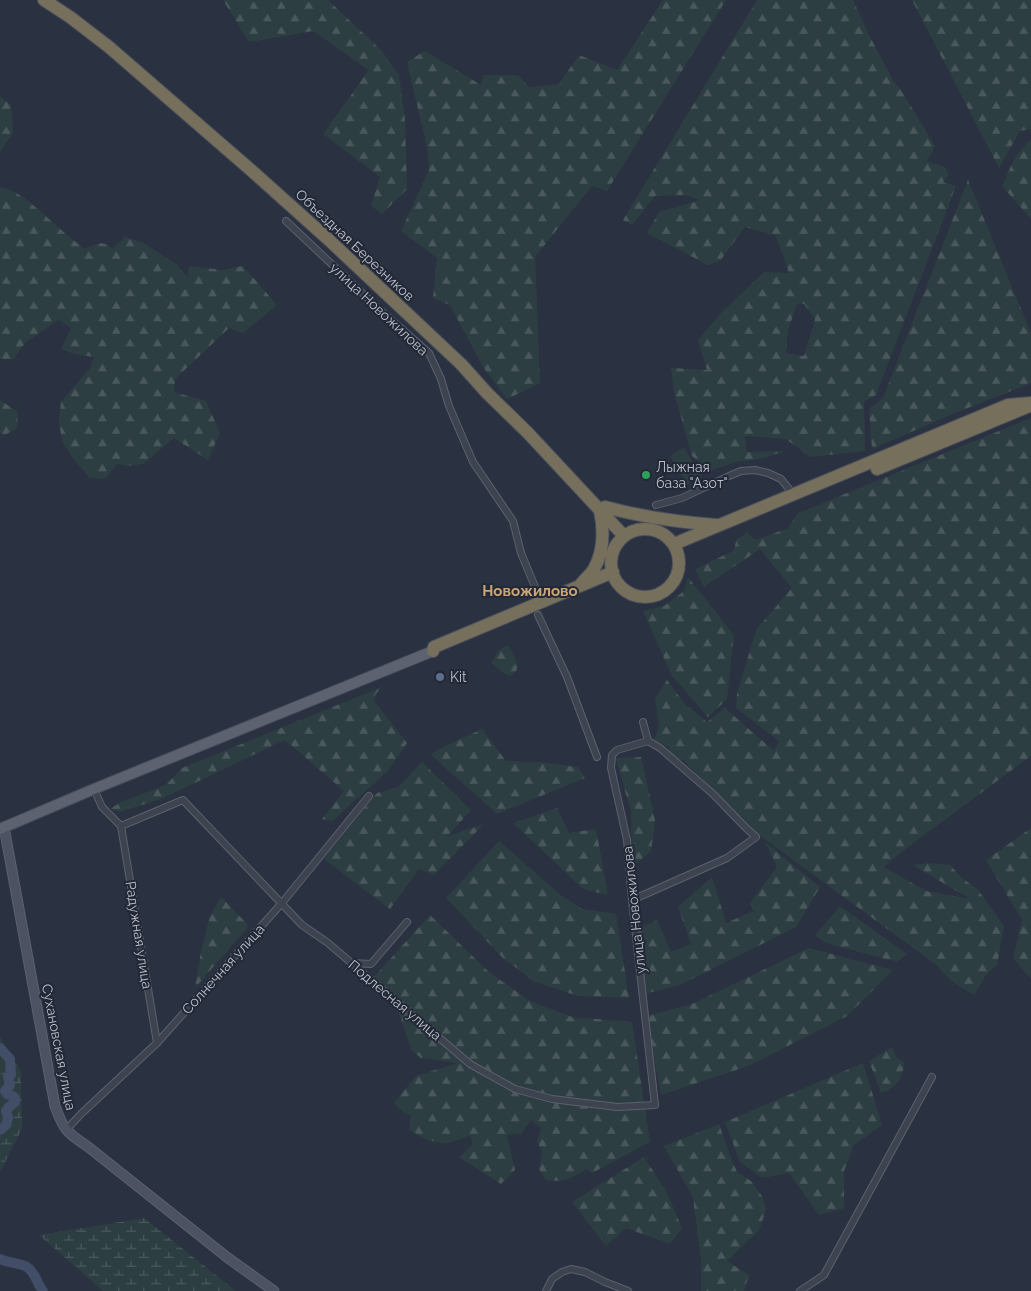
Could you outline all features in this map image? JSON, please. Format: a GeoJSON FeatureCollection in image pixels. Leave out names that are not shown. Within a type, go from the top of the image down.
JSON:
{"type":"FeatureCollection","features":[{"type":"Feature","properties":{"kind":"highway","name":"Объездная Березников"},"geometry":{"type":"LineString","coordinates":[[44,0],[109,47],[329,240],[461,364],[487,393],[603,509]]}},
{"type":"Feature","properties":{"kind":"highway","name":"Объездная Березников"},"geometry":{"type":"LineString","coordinates":[[54,0],[109,39],[345,247],[456,354],[627,534]]}},
{"type":"Feature","properties":{"kind":"highway"},"geometry":{"type":"LineString","coordinates":[[676,547],[718,526],[1008,405],[1031,404]]}},
{"type":"Feature","properties":{"kind":"highway"},"geometry":{"type":"LineString","coordinates":[[676,547],[704,541],[1031,404]]}},
{"type":"Feature","properties":{"kind":"highway"},"geometry":{"type":"LineString","coordinates":[[578,587],[594,570],[602,549],[603,509],[678,522],[718,526]]}},
{"type":"Feature","properties":{"kind":"highway"},"geometry":{"type":"LineString","coordinates":[[645,529],[656,531],[666,536],[676,547],[680,566],[677,577],[667,590],[657,595],[640,597],[629,593],[620,586],[611,566],[612,555],[617,544],[627,534],[645,529]]}},
{"type":"Feature","properties":{"kind":"highway"},"geometry":{"type":"LineString","coordinates":[[433,651],[434,647],[578,587],[614,575]]}},
{"type":"Feature","properties":{"kind":"highway"},"geometry":{"type":"LineString","coordinates":[[433,651],[614,575]]}},
{"type":"Feature","properties":{"kind":"main road"},"geometry":{"type":"LineString","coordinates":[[2,828],[433,651]]}},
{"type":"Feature","properties":{"kind":"street","name":"улица Новожилова"},"geometry":{"type":"LineString","coordinates":[[286,221],[429,353],[473,462],[513,521],[521,553],[540,599]]}},
{"type":"Feature","properties":{"kind":"street"},"geometry":{"type":"LineString","coordinates":[[656,505],[682,498],[741,471],[755,470],[768,473],[781,479],[794,494]]}},
{"type":"Feature","properties":{"kind":"street"},"geometry":{"type":"LineString","coordinates":[[538,615],[567,677],[597,757]]}},
{"type":"Feature","properties":{"kind":"street"},"geometry":{"type":"LineString","coordinates":[[632,900],[727,858],[756,837],[713,794],[660,748],[648,741],[643,722]]}},
{"type":"Feature","properties":{"kind":"street","name":"улица Новожилова"},"geometry":{"type":"LineString","coordinates":[[648,741],[616,750],[612,755],[611,768],[627,840],[655,1105]]}},
{"type":"Feature","properties":{"kind":"street"},"geometry":{"type":"LineString","coordinates":[[94,789],[102,807],[121,826]]}},
{"type":"Feature","properties":{"kind":"street","name":"Солнечная улица"},"geometry":{"type":"LineString","coordinates":[[66,1130],[156,1043],[282,903],[369,796]]}},
{"type":"Feature","properties":{"kind":"street","name":"Подлесная улица"},"geometry":{"type":"LineString","coordinates":[[121,826],[183,800],[302,925],[328,943],[470,1064],[515,1089],[552,1099],[617,1107],[655,1105]]}},
{"type":"Feature","properties":{"kind":"street","name":"Радужная улица"},"geometry":{"type":"LineString","coordinates":[[121,826],[156,1043]]}},
{"type":"Feature","properties":{"kind":"street","name":"Сухановская улица"},"geometry":{"type":"LineString","coordinates":[[2,828],[55,1106],[61,1123],[73,1137],[87,1146],[228,1258],[274,1291]]}},
{"type":"Feature","properties":{"kind":"street"},"geometry":{"type":"LineString","coordinates":[[350,963],[371,964],[407,922]]}},
{"type":"Feature","properties":{"kind":"street"},"geometry":{"type":"LineString","coordinates":[[800,1291],[824,1275],[932,1077]]}},
{"type":"Feature","properties":{"kind":"street"},"geometry":{"type":"LineString","coordinates":[[546,1291],[552,1279],[562,1272],[572,1269],[585,1272],[628,1291]]}},
{"type":"Feature","properties":{"kind":"green space"},"geometry":{"type":"Polygon","coordinates":[[[223,0],[328,0],[382,51],[399,75],[405,120],[407,189],[382,214],[371,206],[380,177],[323,134],[369,70],[313,31],[249,42],[223,0]]]}},
{"type":"Feature","properties":{"kind":"green space"},"geometry":{"type":"Polygon","coordinates":[[[663,0],[726,0],[607,191],[592,186],[535,257],[540,383],[507,399],[483,367],[450,305],[433,298],[437,258],[401,231],[429,170],[428,151],[407,62],[425,51],[481,85],[484,75],[518,75],[529,87],[559,84],[579,55],[617,70],[663,0]]]}},
{"type":"Feature","properties":{"kind":"green space"},"geometry":{"type":"Polygon","coordinates":[[[757,0],[853,0],[894,82],[901,90],[935,146],[927,161],[945,167],[949,175],[943,182],[956,186],[876,395],[864,401],[865,451],[810,457],[786,439],[745,436],[747,452],[786,451],[760,459],[735,462],[710,471],[692,456],[674,392],[671,368],[707,370],[698,340],[720,314],[764,272],[789,273],[776,236],[745,227],[720,261],[708,265],[647,233],[659,212],[700,200],[685,195],[655,196],[632,225],[623,220],[757,0]],[[797,304],[788,330],[786,353],[804,356],[815,319],[804,304],[797,304]]]}},
{"type":"Feature","properties":{"kind":"green space"},"geometry":{"type":"Polygon","coordinates":[[[912,0],[1031,0],[1031,129],[1020,131],[999,168],[912,0]]]}},
{"type":"Feature","properties":{"kind":"green space"},"geometry":{"type":"Polygon","coordinates":[[[0,96],[11,105],[13,133],[0,152],[0,96]]]}},
{"type":"Feature","properties":{"kind":"green space"},"geometry":{"type":"Polygon","coordinates":[[[1031,140],[1031,219],[1002,186],[1015,157],[1031,140]]]}},
{"type":"Feature","properties":{"kind":"green space"},"geometry":{"type":"Polygon","coordinates":[[[968,180],[1031,333],[1031,383],[872,449],[869,409],[883,398],[968,180]]]}},
{"type":"Feature","properties":{"kind":"green space"},"geometry":{"type":"Polygon","coordinates":[[[0,187],[17,193],[26,199],[85,249],[102,243],[112,249],[125,237],[142,242],[176,264],[188,278],[189,266],[223,270],[243,266],[277,305],[243,333],[229,328],[175,379],[174,392],[206,401],[220,433],[208,460],[174,438],[143,464],[127,466],[117,464],[105,479],[90,478],[74,460],[62,441],[59,423],[61,402],[90,368],[94,357],[74,354],[61,349],[71,328],[58,320],[25,343],[14,359],[0,359],[0,187]]]}},
{"type":"Feature","properties":{"kind":"green space"},"geometry":{"type":"Polygon","coordinates":[[[0,400],[18,412],[17,428],[5,435],[0,433],[0,400]]]}},
{"type":"Feature","properties":{"kind":"green space"},"geometry":{"type":"Polygon","coordinates":[[[1031,418],[1031,756],[884,867],[926,891],[970,899],[913,865],[928,863],[950,865],[960,876],[978,890],[1004,926],[997,965],[986,975],[974,995],[954,983],[935,964],[743,823],[733,809],[683,760],[669,757],[669,747],[654,740],[659,727],[655,699],[667,680],[684,703],[707,722],[725,708],[774,751],[779,741],[736,708],[737,694],[756,630],[792,588],[760,549],[704,587],[695,569],[733,551],[737,539],[747,533],[756,540],[788,528],[798,513],[1031,418]]]}},
{"type":"Feature","properties":{"kind":"green space"},"geometry":{"type":"Polygon","coordinates":[[[684,447],[701,476],[687,485],[670,456],[684,447]]]}},
{"type":"Feature","properties":{"kind":"green space"},"geometry":{"type":"Polygon","coordinates":[[[688,577],[734,635],[727,699],[708,717],[672,676],[643,611],[664,606],[684,591],[688,577]]]}},
{"type":"Feature","properties":{"kind":"green space"},"geometry":{"type":"Polygon","coordinates":[[[506,646],[510,647],[518,666],[516,671],[510,676],[491,663],[498,651],[506,646]]]}},
{"type":"Feature","properties":{"kind":"green space"},"geometry":{"type":"Polygon","coordinates":[[[382,687],[375,695],[374,701],[407,743],[388,771],[332,821],[322,819],[344,791],[285,740],[161,799],[120,812],[110,809],[121,802],[166,785],[182,768],[382,687]]]}},
{"type":"Feature","properties":{"kind":"green space"},"geometry":{"type":"Polygon","coordinates":[[[482,729],[506,761],[538,762],[578,767],[585,778],[497,814],[431,755],[437,750],[482,729]]]}},
{"type":"Feature","properties":{"kind":"green space"},"geometry":{"type":"Polygon","coordinates":[[[641,757],[655,820],[651,851],[632,867],[631,812],[616,758],[641,757]]]}},
{"type":"Feature","properties":{"kind":"green space"},"geometry":{"type":"Polygon","coordinates":[[[422,762],[471,810],[448,836],[484,824],[434,875],[419,869],[390,909],[324,859],[377,793],[398,787],[422,762]]]}},
{"type":"Feature","properties":{"kind":"green space"},"geometry":{"type":"Polygon","coordinates":[[[557,808],[569,833],[596,829],[608,895],[583,889],[513,823],[557,808]]]}},
{"type":"Feature","properties":{"kind":"green space"},"geometry":{"type":"Polygon","coordinates":[[[1031,828],[1031,979],[1013,958],[1022,920],[986,860],[1031,828]]]}},
{"type":"Feature","properties":{"kind":"green space"},"geometry":{"type":"Polygon","coordinates":[[[499,841],[562,896],[582,909],[616,914],[629,998],[578,996],[535,982],[503,958],[446,898],[499,841]]]}},
{"type":"Feature","properties":{"kind":"green space"},"geometry":{"type":"Polygon","coordinates":[[[765,842],[820,887],[796,927],[680,985],[644,994],[633,931],[657,920],[671,952],[691,944],[678,907],[712,877],[726,923],[754,911],[750,903],[777,867],[765,842]]]}},
{"type":"Feature","properties":{"kind":"green space"},"geometry":{"type":"Polygon","coordinates":[[[221,897],[249,926],[195,988],[201,951],[210,916],[221,897]]]}},
{"type":"Feature","properties":{"kind":"green space"},"geometry":{"type":"Polygon","coordinates":[[[840,906],[907,954],[897,962],[826,943],[815,935],[840,906]]]}},
{"type":"Feature","properties":{"kind":"green space"},"geometry":{"type":"Polygon","coordinates":[[[430,915],[490,973],[530,1001],[572,1017],[632,1022],[650,1142],[592,1173],[587,1169],[568,1179],[558,1181],[546,1180],[539,1169],[542,1152],[537,1141],[541,1129],[531,1120],[521,1134],[507,1135],[515,1170],[501,1184],[459,1157],[473,1144],[470,1136],[445,1144],[428,1140],[409,1130],[411,1116],[403,1112],[394,1103],[416,1076],[457,1063],[421,1058],[412,1051],[399,1014],[382,994],[373,978],[430,915]]]}},
{"type":"Feature","properties":{"kind":"green space"},"geometry":{"type":"Polygon","coordinates":[[[809,948],[893,970],[847,1016],[748,1066],[661,1095],[647,1016],[692,1004],[809,948]]]}},
{"type":"Feature","properties":{"kind":"green space"},"geometry":{"type":"Polygon","coordinates":[[[0,1037],[21,1072],[22,1129],[0,1172],[0,1037]]]}},
{"type":"Feature","properties":{"kind":"green space"},"geometry":{"type":"Polygon","coordinates":[[[892,1047],[896,1057],[905,1063],[902,1074],[895,1086],[881,1093],[869,1061],[892,1047]]]}},
{"type":"Feature","properties":{"kind":"green space"},"geometry":{"type":"Polygon","coordinates":[[[863,1063],[882,1125],[854,1145],[844,1171],[844,1208],[819,1215],[789,1173],[762,1178],[740,1162],[725,1122],[863,1063]]]}},
{"type":"Feature","properties":{"kind":"green space"},"geometry":{"type":"Polygon","coordinates":[[[719,1124],[737,1172],[751,1181],[762,1196],[766,1210],[759,1230],[727,1261],[749,1275],[744,1291],[701,1291],[701,1261],[693,1197],[664,1146],[719,1124]]]}},
{"type":"Feature","properties":{"kind":"green space"},"geometry":{"type":"Polygon","coordinates":[[[644,1157],[665,1189],[682,1228],[670,1244],[626,1228],[606,1246],[572,1202],[644,1157]]]}},
{"type":"Feature","properties":{"kind":"green space"},"geometry":{"type":"Polygon","coordinates":[[[144,1218],[236,1291],[103,1291],[39,1235],[144,1218]]]}},
{"type":"Feature","properties":{"kind":"waterway"},"geometry":{"type":"LineString","coordinates":[[0,1048],[10,1059],[11,1075],[8,1077],[10,1085],[5,1091],[14,1097],[15,1102],[6,1111],[8,1118],[6,1125],[0,1130]]}},
{"type":"Feature","properties":{"kind":"waterway"},"geometry":{"type":"LineString","coordinates":[[0,1259],[27,1267],[43,1291]]}},
{"type":"Feature","properties":{"kind":"place","name":"Лыжная база \"Азот\""},"geometry":{"type":"Point","coordinates":[646,475]}},
{"type":"Feature","properties":{"kind":"place","name":"Kit"},"geometry":{"type":"Point","coordinates":[440,677]}},
{"type":"Feature","properties":{"kind":"district","name":"Новожилово"},"geometry":{"type":"Point","coordinates":[530,591]}}]}
